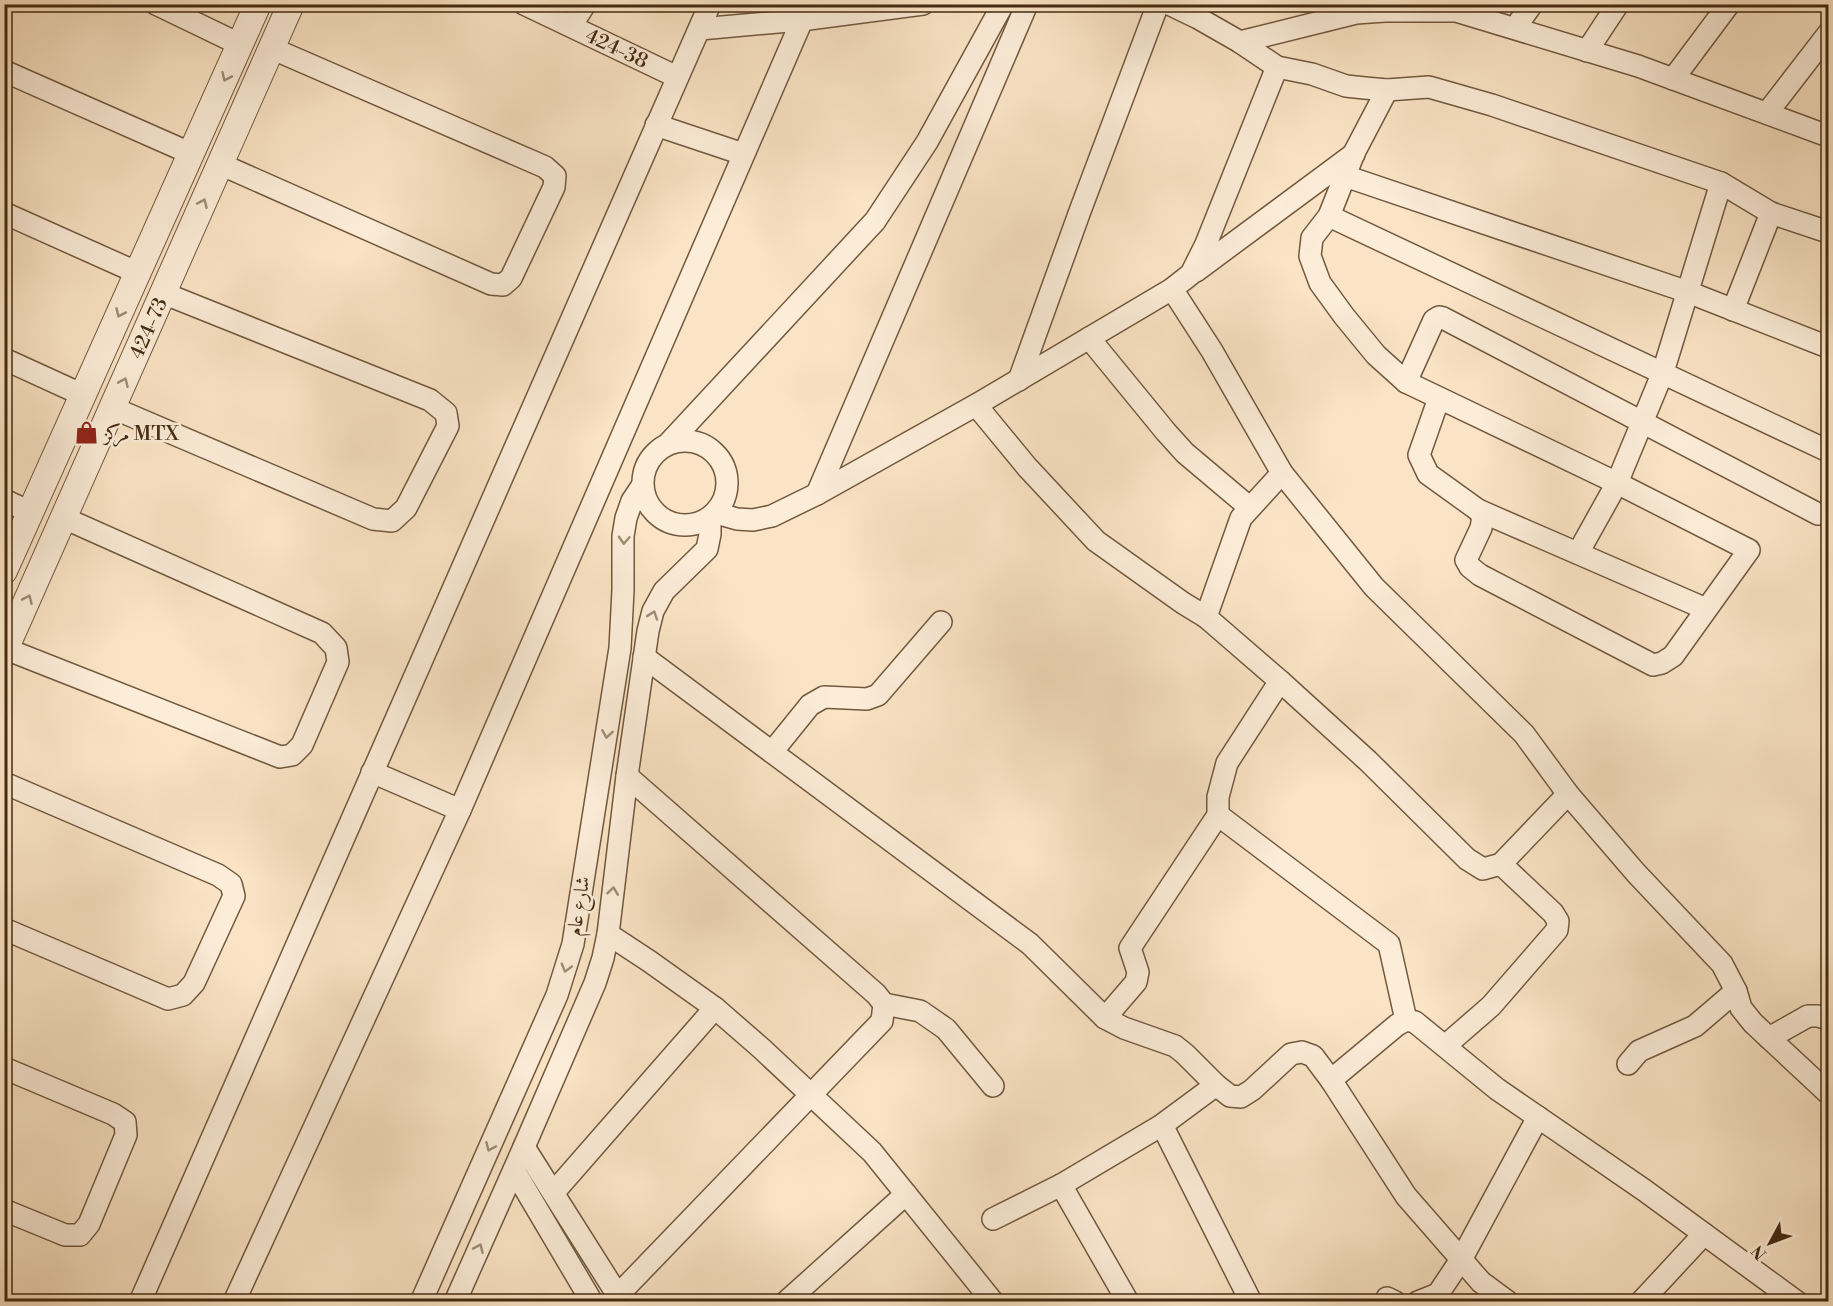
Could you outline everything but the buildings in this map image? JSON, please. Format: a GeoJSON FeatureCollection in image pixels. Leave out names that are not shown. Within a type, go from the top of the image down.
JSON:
{"type":"FeatureCollection","features":[{"type":"Feature","properties":{"kind":"street"},"geometry":{"type":"LineString","coordinates":[[156,4],[241,45]]}},
{"type":"Feature","properties":{"kind":"street","name":"424-73"},"geometry":{"type":"LineString","coordinates":[[4,571],[258,4]]}},
{"type":"Feature","properties":{"kind":"street","name":"424-73"},"geometry":{"type":"LineString","coordinates":[[5,650],[291,4]]}},
{"type":"Feature","properties":{"kind":"street","name":"424-38"},"geometry":{"type":"LineString","coordinates":[[524,4],[678,77]]}},
{"type":"Feature","properties":{"kind":"street"},"geometry":{"type":"LineString","coordinates":[[571,26],[585,4]]}},
{"type":"Feature","properties":{"kind":"street"},"geometry":{"type":"LineString","coordinates":[[149,1298],[372,772],[710,4]]}},
{"type":"Feature","properties":{"kind":"street"},"geometry":{"type":"LineString","coordinates":[[700,29],[805,12],[923,4]]}},
{"type":"Feature","properties":{"kind":"street"},"geometry":{"type":"LineString","coordinates":[[669,443],[685,440],[701,443],[715,452],[724,466],[728,482],[725,499],[713,516],[693,525],[675,525],[659,517],[647,504],[643,477],[654,453],[669,443],[875,221],[927,142],[1003,4]]}},
{"type":"Feature","properties":{"kind":"street"},"geometry":{"type":"LineString","coordinates":[[817,494],[1027,4]]}},
{"type":"Feature","properties":{"kind":"street"},"geometry":{"type":"LineString","coordinates":[[1019,380],[1158,4]]}},
{"type":"Feature","properties":{"kind":"street"},"geometry":{"type":"LineString","coordinates":[[1169,4],[1240,42],[1277,67],[1321,76],[1346,86],[1387,90],[1429,87],[1492,105],[1721,183],[1771,213],[1828,232]]}},
{"type":"Feature","properties":{"kind":"street"},"geometry":{"type":"LineString","coordinates":[[1515,28],[1532,4]]}},
{"type":"Feature","properties":{"kind":"street"},"geometry":{"type":"LineString","coordinates":[[1587,51],[1618,4]]}},
{"type":"Feature","properties":{"kind":"street"},"geometry":{"type":"LineString","coordinates":[[1673,78],[1729,4]]}},
{"type":"Feature","properties":{"kind":"street"},"geometry":{"type":"LineString","coordinates":[[1240,42],[1358,9],[1385,11],[1459,8],[1673,78],[1828,136]]}},
{"type":"Feature","properties":{"kind":"street"},"geometry":{"type":"LineString","coordinates":[[234,1302],[460,810],[805,12]]}},
{"type":"Feature","properties":{"kind":"street"},"geometry":{"type":"LineString","coordinates":[[1767,113],[1828,34]]}},
{"type":"Feature","properties":{"kind":"street"},"geometry":{"type":"LineString","coordinates":[[220,164],[491,284],[503,285],[511,278],[554,187],[555,176],[545,167],[272,48]]}},
{"type":"Feature","properties":{"kind":"street"},"geometry":{"type":"LineString","coordinates":[[1191,274],[1206,244],[1277,67]]}},
{"type":"Feature","properties":{"kind":"street"},"geometry":{"type":"LineString","coordinates":[[4,71],[192,154]]}},
{"type":"Feature","properties":{"kind":"street"},"geometry":{"type":"LineString","coordinates":[[1387,90],[1354,153],[1329,216],[1312,238],[1310,256],[1320,283],[1376,355],[1406,382],[1617,483],[1749,550],[1673,656],[1662,663],[1653,665],[1480,575],[1470,567],[1466,560],[1481,528],[1482,517],[1478,510]]}},
{"type":"Feature","properties":{"kind":"street"},"geometry":{"type":"LineString","coordinates":[[656,125],[743,154]]}},
{"type":"Feature","properties":{"kind":"street"},"geometry":{"type":"LineString","coordinates":[[713,516],[753,520],[772,516],[817,494],[976,405],[1172,289],[1354,153]]}},
{"type":"Feature","properties":{"kind":"street"},"geometry":{"type":"LineString","coordinates":[[1345,176],[1688,292],[1828,347]]}},
{"type":"Feature","properties":{"kind":"street"},"geometry":{"type":"LineString","coordinates":[[1578,554],[1617,483],[1664,372],[1721,183]]}},
{"type":"Feature","properties":{"kind":"street"},"geometry":{"type":"LineString","coordinates":[[4,213],[138,273]]}},
{"type":"Feature","properties":{"kind":"street"},"geometry":{"type":"LineString","coordinates":[[1733,310],[1771,213]]}},
{"type":"Feature","properties":{"kind":"street"},"geometry":{"type":"LineString","coordinates":[[1329,216],[1828,451]]}},
{"type":"Feature","properties":{"kind":"street"},"geometry":{"type":"LineString","coordinates":[[1172,289],[1212,351],[1282,474],[1374,587],[1524,734],[1568,794],[1636,873],[1722,964],[1736,991],[1741,1008],[1753,1023],[1828,1093]]}},
{"type":"Feature","properties":{"kind":"street"},"geometry":{"type":"LineString","coordinates":[[112,408],[373,519],[392,521],[406,508],[448,426],[446,412],[430,400],[163,293]]}},
{"type":"Feature","properties":{"kind":"street"},"geometry":{"type":"LineString","coordinates":[[1406,382],[1434,320],[1439,317],[1443,318],[1818,514]]}},
{"type":"Feature","properties":{"kind":"street"},"geometry":{"type":"LineString","coordinates":[[1089,338],[1185,453],[1249,507]]}},
{"type":"Feature","properties":{"kind":"street"},"geometry":{"type":"LineString","coordinates":[[4,359],[83,395]]}},
{"type":"Feature","properties":{"kind":"street"},"geometry":{"type":"LineString","coordinates":[[1439,398],[1419,455],[1428,474],[1478,510],[1707,609]]}},
{"type":"Feature","properties":{"kind":"street"},"geometry":{"type":"LineString","coordinates":[[976,405],[1027,467],[1096,541],[1206,617],[1368,761],[1467,859],[1483,869],[1501,864],[1568,794]]}},
{"type":"Feature","properties":{"kind":"street"},"geometry":{"type":"LineString","coordinates":[[609,466],[643,477]]}},
{"type":"Feature","properties":{"kind":"street"},"geometry":{"type":"LineString","coordinates":[[1206,617],[1241,518],[1282,474]]}},
{"type":"Feature","properties":{"kind":"street","name":"شارع عام"},"geometry":{"type":"LineString","coordinates":[[421,1302],[557,994],[573,944],[620,648],[623,536],[626,518],[643,477]]}},
{"type":"Feature","properties":{"kind":"street"},"geometry":{"type":"LineString","coordinates":[[4,500],[30,512]]}},
{"type":"Feature","properties":{"kind":"street","name":"شارع عام"},"geometry":{"type":"LineString","coordinates":[[455,1302],[595,983],[608,934],[627,776],[653,611],[664,591],[706,549],[713,516]]}},
{"type":"Feature","properties":{"kind":"street"},"geometry":{"type":"LineString","coordinates":[[5,650],[280,757],[292,755],[302,745],[338,662],[336,648],[322,633],[64,518]]}},
{"type":"Feature","properties":{"kind":"street"},"geometry":{"type":"LineString","coordinates":[[772,752],[810,705],[824,697],[867,699],[878,695],[941,622]]}},
{"type":"Feature","properties":{"kind":"street"},"geometry":{"type":"LineString","coordinates":[[644,657],[1030,945],[1105,1018],[1124,1028],[1175,1046],[1230,1096],[1241,1097],[1252,1090],[1290,1054],[1302,1052],[1313,1056],[1406,1196],[1481,1282],[1508,1302]]}},
{"type":"Feature","properties":{"kind":"street"},"geometry":{"type":"LineString","coordinates":[[1105,1018],[1136,982],[1138,972],[1130,948],[1218,815],[1218,797],[1227,763],[1280,681]]}},
{"type":"Feature","properties":{"kind":"street"},"geometry":{"type":"LineString","coordinates":[[372,772],[460,810]]}},
{"type":"Feature","properties":{"kind":"street"},"geometry":{"type":"LineString","coordinates":[[627,776],[876,994],[884,1004],[920,1011],[946,1029],[993,1086]]}},
{"type":"Feature","properties":{"kind":"street"},"geometry":{"type":"LineString","coordinates":[[4,783],[218,876],[231,884],[234,896],[194,983],[183,995],[168,999],[4,929]]}},
{"type":"Feature","properties":{"kind":"street"},"geometry":{"type":"LineString","coordinates":[[1218,815],[1389,944],[1406,1020]]}},
{"type":"Feature","properties":{"kind":"street"},"geometry":{"type":"LineString","coordinates":[[1445,1046],[1491,1006],[1557,930],[1554,913],[1501,864]]}},
{"type":"Feature","properties":{"kind":"street"},"geometry":{"type":"LineString","coordinates":[[608,934],[715,1008],[872,1152],[993,1301]]}},
{"type":"Feature","properties":{"kind":"street"},"geometry":{"type":"LineString","coordinates":[[1628,1064],[1640,1052],[1695,1026],[1736,991]]}},
{"type":"Feature","properties":{"kind":"street"},"geometry":{"type":"LineString","coordinates":[[524,1147],[620,1298],[882,1021],[884,1004]]}},
{"type":"Feature","properties":{"kind":"street"},"geometry":{"type":"LineString","coordinates":[[554,1192],[715,1008]]}},
{"type":"Feature","properties":{"kind":"street"},"geometry":{"type":"LineString","coordinates":[[1768,1038],[1808,1016],[1828,1019]]}},
{"type":"Feature","properties":{"kind":"street"},"geometry":{"type":"LineString","coordinates":[[1331,1080],[1397,1025],[1406,1020],[1415,1022],[1497,1089],[1644,1190],[1797,1302]]}},
{"type":"Feature","properties":{"kind":"street"},"geometry":{"type":"LineString","coordinates":[[537,1040],[564,1052]]}},
{"type":"Feature","properties":{"kind":"street"},"geometry":{"type":"LineString","coordinates":[[4,1068],[113,1114],[125,1122],[126,1135],[89,1224],[80,1235],[64,1235],[4,1210]]}},
{"type":"Feature","properties":{"kind":"street"},"geometry":{"type":"LineString","coordinates":[[993,1219],[1061,1185],[1162,1125],[1216,1085]]}},
{"type":"Feature","properties":{"kind":"street"},"geometry":{"type":"LineString","coordinates":[[1418,1302],[1438,1294],[1462,1258],[1538,1117]]}},
{"type":"Feature","properties":{"kind":"street"},"geometry":{"type":"LineString","coordinates":[[1162,1125],[1251,1302]]}},
{"type":"Feature","properties":{"kind":"street"},"geometry":{"type":"LineString","coordinates":[[514,1170],[592,1302]]}},
{"type":"Feature","properties":{"kind":"street"},"geometry":{"type":"LineString","coordinates":[[1061,1185],[1128,1302]]}},
{"type":"Feature","properties":{"kind":"street"},"geometry":{"type":"LineString","coordinates":[[786,1302],[906,1194]]}},
{"type":"Feature","properties":{"kind":"street"},"geometry":{"type":"LineString","coordinates":[[1641,1302],[1704,1234]]}},
{"type":"Feature","properties":{"kind":"place","name":"مركز MTX"},"geometry":{"type":"Point","coordinates":[86,433]}}]}
